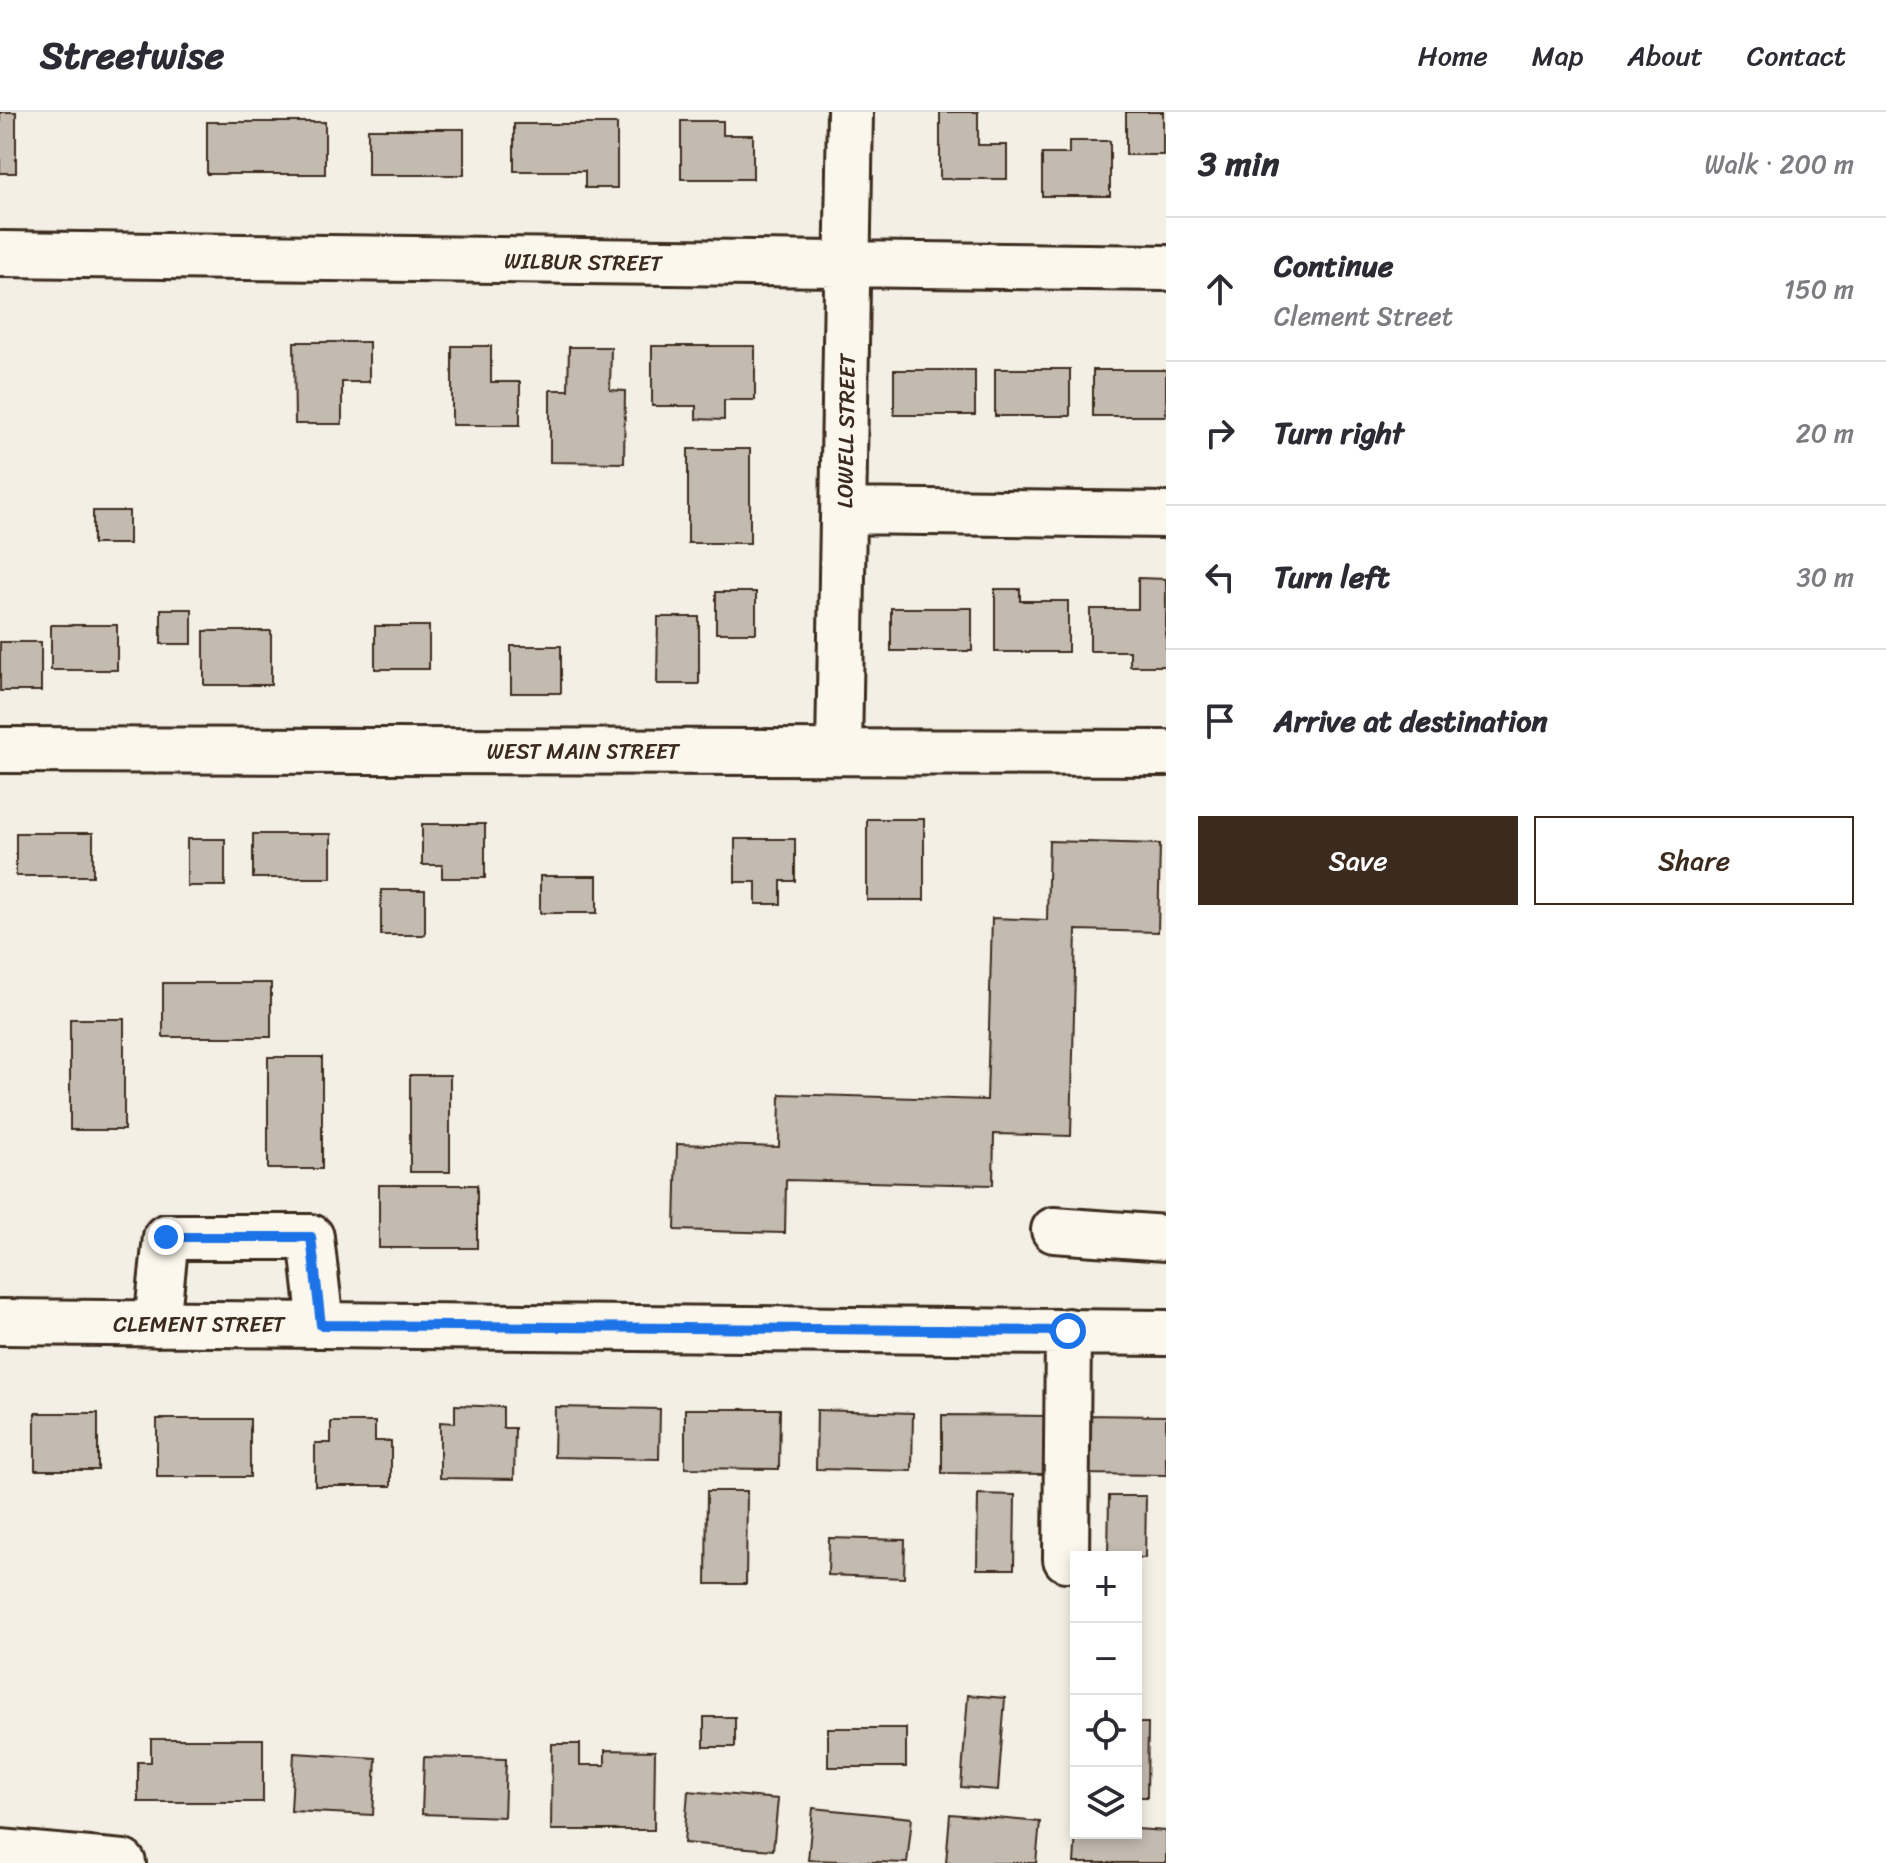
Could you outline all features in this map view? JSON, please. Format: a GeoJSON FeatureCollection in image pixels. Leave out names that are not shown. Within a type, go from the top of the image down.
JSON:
{"type":"FeatureCollection","features":[{"type":"Feature","properties":{"kind":"street","name":"LOWELL STREET"},"geometry":{"type":"LineString","coordinates":[[839,751],[850,112]]}},
{"type":"Feature","properties":{"kind":"street","name":"WILBUR STREET"},"geometry":{"type":"LineString","coordinates":[[0,254],[1166,268]]}},
{"type":"Feature","properties":{"kind":"street"},"geometry":{"type":"LineString","coordinates":[[844,511],[1166,515]]}},
{"type":"Feature","properties":{"kind":"street","name":"WEST MAIN STREET"},"geometry":{"type":"LineString","coordinates":[[0,750],[1166,753]]}},
{"type":"Feature","properties":{"kind":"street"},"geometry":{"type":"LineString","coordinates":[[1054,1230],[1166,1238]]}},
{"type":"Feature","properties":{"kind":"street"},"geometry":{"type":"LineString","coordinates":[[157,1324],[166,1237],[311,1237],[321,1325]]}},
{"type":"Feature","properties":{"kind":"street","name":"CLEMENT STREET"},"geometry":{"type":"LineString","coordinates":[[0,1322],[1166,1333]]}},
{"type":"Feature","properties":{"kind":"street"},"geometry":{"type":"LineString","coordinates":[[1066,1559],[1068,1331]]}},
{"type":"Feature","properties":{"kind":"street"},"geometry":{"type":"LineString","coordinates":[[0,1852],[51,1860],[123,1863]]}},
{"type":"Feature","properties":{"kind":"building"},"geometry":{"type":"Polygon","coordinates":[[[0,112],[16,112],[16,173],[0,173],[0,112]]]}},
{"type":"Feature","properties":{"kind":"building"},"geometry":{"type":"Polygon","coordinates":[[[940,112],[978,112],[978,145],[1007,145],[1007,179],[940,179],[940,112]]]}},
{"type":"Feature","properties":{"kind":"building"},"geometry":{"type":"Polygon","coordinates":[[[1126,112],[1163,112],[1163,155],[1126,155],[1126,112]]]}},
{"type":"Feature","properties":{"kind":"building"},"geometry":{"type":"Polygon","coordinates":[[[681,121],[723,121],[723,135],[753,135],[753,179],[681,179],[681,121]]]}},
{"type":"Feature","properties":{"kind":"building"},"geometry":{"type":"Polygon","coordinates":[[[207,122],[325,122],[325,174],[207,174],[207,122]]]}},
{"type":"Feature","properties":{"kind":"building"},"geometry":{"type":"Polygon","coordinates":[[[514,124],[617,124],[617,188],[585,188],[585,171],[514,171],[514,124]]]}},
{"type":"Feature","properties":{"kind":"building"},"geometry":{"type":"Polygon","coordinates":[[[368,129],[464,129],[464,175],[368,175],[368,129]]]}},
{"type":"Feature","properties":{"kind":"building"},"geometry":{"type":"Polygon","coordinates":[[[1069,141],[1110,141],[1110,196],[1042,196],[1042,154],[1069,154],[1069,141]]]}},
{"type":"Feature","properties":{"kind":"building"},"geometry":{"type":"Polygon","coordinates":[[[294,342],[369,342],[369,382],[342,382],[342,424],[295,424],[294,342]]]}},
{"type":"Feature","properties":{"kind":"building"},"geometry":{"type":"Polygon","coordinates":[[[452,346],[491,346],[491,382],[520,382],[520,425],[452,425],[452,346]]]}},
{"type":"Feature","properties":{"kind":"building"},"geometry":{"type":"Polygon","coordinates":[[[652,346],[755,346],[755,400],[724,400],[724,420],[696,419],[696,406],[652,406],[652,346]]]}},
{"type":"Feature","properties":{"kind":"building"},"geometry":{"type":"Polygon","coordinates":[[[569,347],[611,347],[610,390],[625,391],[624,463],[550,462],[550,390],[568,390],[569,347]]]}},
{"type":"Feature","properties":{"kind":"building"},"geometry":{"type":"Polygon","coordinates":[[[995,369],[1070,369],[1070,416],[995,416],[995,369]]]}},
{"type":"Feature","properties":{"kind":"building"},"geometry":{"type":"Polygon","coordinates":[[[894,370],[975,370],[975,415],[894,415],[894,370]]]}},
{"type":"Feature","properties":{"kind":"building"},"geometry":{"type":"Polygon","coordinates":[[[1093,370],[1166,370],[1166,416],[1093,416],[1093,370]]]}},
{"type":"Feature","properties":{"kind":"building"},"geometry":{"type":"Polygon","coordinates":[[[688,449],[750,449],[750,543],[688,543],[688,449]]]}},
{"type":"Feature","properties":{"kind":"building"},"geometry":{"type":"Polygon","coordinates":[[[93,511],[129,511],[129,544],[93,544],[93,511]]]}},
{"type":"Feature","properties":{"kind":"building"},"geometry":{"type":"Polygon","coordinates":[[[1138,578],[1166,579],[1166,666],[1130,666],[1130,651],[1090,651],[1090,609],[1138,609],[1138,578]]]}},
{"type":"Feature","properties":{"kind":"building"},"geometry":{"type":"Polygon","coordinates":[[[995,589],[1020,589],[1020,601],[1068,601],[1068,652],[995,652],[995,589]]]}},
{"type":"Feature","properties":{"kind":"building"},"geometry":{"type":"Polygon","coordinates":[[[716,592],[756,592],[756,633],[716,633],[716,592]]]}},
{"type":"Feature","properties":{"kind":"building"},"geometry":{"type":"Polygon","coordinates":[[[891,608],[972,608],[972,651],[891,651],[891,608]]]}},
{"type":"Feature","properties":{"kind":"building"},"geometry":{"type":"Polygon","coordinates":[[[161,609],[192,609],[192,644],[161,644],[161,609]]]}},
{"type":"Feature","properties":{"kind":"building"},"geometry":{"type":"Polygon","coordinates":[[[658,617],[699,617],[699,684],[657,684],[658,617]]]}},
{"type":"Feature","properties":{"kind":"building"},"geometry":{"type":"Polygon","coordinates":[[[51,625],[117,625],[117,670],[51,670],[51,625]]]}},
{"type":"Feature","properties":{"kind":"building"},"geometry":{"type":"Polygon","coordinates":[[[375,626],[429,626],[429,669],[375,669],[375,626]]]}},
{"type":"Feature","properties":{"kind":"building"},"geometry":{"type":"Polygon","coordinates":[[[204,631],[271,631],[271,685],[204,685],[204,631]]]}},
{"type":"Feature","properties":{"kind":"building"},"geometry":{"type":"Polygon","coordinates":[[[0,642],[41,642],[41,691],[0,691],[0,642]]]}},
{"type":"Feature","properties":{"kind":"building"},"geometry":{"type":"Polygon","coordinates":[[[511,646],[561,646],[561,693],[511,693],[511,646]]]}},
{"type":"Feature","properties":{"kind":"building"},"geometry":{"type":"Polygon","coordinates":[[[867,819],[924,819],[924,900],[867,900],[867,819]]]}},
{"type":"Feature","properties":{"kind":"building"},"geometry":{"type":"Polygon","coordinates":[[[422,824],[485,824],[485,878],[442,878],[442,865],[422,865],[422,824]]]}},
{"type":"Feature","properties":{"kind":"building"},"geometry":{"type":"Polygon","coordinates":[[[16,833],[93,833],[93,876],[16,876],[16,833]]]}},
{"type":"Feature","properties":{"kind":"building"},"geometry":{"type":"Polygon","coordinates":[[[253,834],[331,834],[331,878],[253,878],[253,834]]]}},
{"type":"Feature","properties":{"kind":"building"},"geometry":{"type":"Polygon","coordinates":[[[187,839],[225,839],[225,886],[187,886],[187,839]]]}},
{"type":"Feature","properties":{"kind":"building"},"geometry":{"type":"Polygon","coordinates":[[[735,839],[795,839],[795,881],[781,881],[781,904],[756,904],[756,882],[735,882],[735,839]]]}},
{"type":"Feature","properties":{"kind":"building"},"geometry":{"type":"Polygon","coordinates":[[[1049,841],[1160,844],[1158,932],[1076,930],[1071,1136],[994,1134],[993,1185],[786,1180],[785,1233],[675,1230],[677,1144],[779,1147],[780,1094],[987,1100],[992,918],[1047,920],[1049,841]]]}},
{"type":"Feature","properties":{"kind":"building"},"geometry":{"type":"Polygon","coordinates":[[[540,876],[597,876],[597,913],[540,913],[540,876]]]}},
{"type":"Feature","properties":{"kind":"building"},"geometry":{"type":"Polygon","coordinates":[[[381,890],[425,890],[425,935],[381,935],[381,890]]]}},
{"type":"Feature","properties":{"kind":"building"},"geometry":{"type":"Polygon","coordinates":[[[163,983],[271,983],[271,1037],[163,1037],[163,983]]]}},
{"type":"Feature","properties":{"kind":"building"},"geometry":{"type":"Polygon","coordinates":[[[70,1019],[124,1019],[124,1130],[70,1130],[70,1019]]]}},
{"type":"Feature","properties":{"kind":"building"},"geometry":{"type":"Polygon","coordinates":[[[268,1057],[322,1057],[322,1169],[268,1169],[268,1057]]]}},
{"type":"Feature","properties":{"kind":"building"},"geometry":{"type":"Polygon","coordinates":[[[410,1075],[450,1075],[450,1172],[410,1172],[410,1075]]]}},
{"type":"Feature","properties":{"kind":"building"},"geometry":{"type":"Polygon","coordinates":[[[379,1185],[477,1185],[477,1248],[379,1248],[379,1185]]]}},
{"type":"Feature","properties":{"kind":"building"},"geometry":{"type":"Polygon","coordinates":[[[455,1405],[503,1407],[503,1428],[515,1428],[514,1479],[440,1478],[440,1422],[455,1423],[455,1405]]]}},
{"type":"Feature","properties":{"kind":"building"},"geometry":{"type":"Polygon","coordinates":[[[555,1407],[660,1409],[659,1459],[554,1457],[555,1407]]]}},
{"type":"Feature","properties":{"kind":"building"},"geometry":{"type":"Polygon","coordinates":[[[685,1409],[780,1409],[779,1469],[685,1468],[685,1409]]]}},
{"type":"Feature","properties":{"kind":"building"},"geometry":{"type":"Polygon","coordinates":[[[817,1410],[913,1413],[912,1471],[816,1469],[817,1410]]]}},
{"type":"Feature","properties":{"kind":"building"},"geometry":{"type":"Polygon","coordinates":[[[35,1413],[98,1413],[98,1470],[35,1470],[35,1413]]]}},
{"type":"Feature","properties":{"kind":"building"},"geometry":{"type":"Polygon","coordinates":[[[942,1415],[1047,1416],[1047,1474],[942,1473],[942,1415]]]}},
{"type":"Feature","properties":{"kind":"building"},"geometry":{"type":"Polygon","coordinates":[[[1079,1415],[1166,1416],[1166,1475],[1079,1474],[1079,1415]]]}},
{"type":"Feature","properties":{"kind":"building"},"geometry":{"type":"Polygon","coordinates":[[[157,1419],[250,1419],[250,1477],[157,1477],[157,1419]]]}},
{"type":"Feature","properties":{"kind":"building"},"geometry":{"type":"Polygon","coordinates":[[[331,1422],[375,1422],[375,1441],[391,1441],[391,1486],[315,1486],[315,1443],[331,1443],[331,1422]]]}},
{"type":"Feature","properties":{"kind":"building"},"geometry":{"type":"Polygon","coordinates":[[[707,1491],[747,1491],[746,1584],[706,1584],[707,1491]]]}},
{"type":"Feature","properties":{"kind":"building"},"geometry":{"type":"Polygon","coordinates":[[[978,1494],[1015,1495],[1014,1569],[977,1569],[978,1494]]]}},
{"type":"Feature","properties":{"kind":"building"},"geometry":{"type":"Polygon","coordinates":[[[1109,1496],[1146,1496],[1145,1558],[1142,1558],[1142,1551],[1108,1551],[1109,1496]]]}},
{"type":"Feature","properties":{"kind":"building"},"geometry":{"type":"Polygon","coordinates":[[[829,1538],[905,1540],[904,1578],[828,1575],[829,1538]]]}},
{"type":"Feature","properties":{"kind":"building"},"geometry":{"type":"Polygon","coordinates":[[[968,1695],[1005,1698],[998,1790],[961,1787],[968,1695]]]}},
{"type":"Feature","properties":{"kind":"building"},"geometry":{"type":"Polygon","coordinates":[[[704,1717],[735,1717],[735,1747],[704,1747],[704,1717]]]}},
{"type":"Feature","properties":{"kind":"building"},"geometry":{"type":"Polygon","coordinates":[[[1142,1723],[1148,1723],[1147,1797],[1142,1797],[1142,1723]]]}},
{"type":"Feature","properties":{"kind":"building"},"geometry":{"type":"Polygon","coordinates":[[[828,1728],[906,1728],[906,1767],[828,1767],[828,1728]]]}},
{"type":"Feature","properties":{"kind":"building"},"geometry":{"type":"Polygon","coordinates":[[[151,1739],[263,1739],[263,1802],[138,1802],[138,1762],[151,1762],[151,1739]]]}},
{"type":"Feature","properties":{"kind":"building"},"geometry":{"type":"Polygon","coordinates":[[[552,1744],[580,1744],[580,1765],[605,1765],[605,1750],[655,1751],[654,1830],[551,1830],[552,1744]]]}},
{"type":"Feature","properties":{"kind":"building"},"geometry":{"type":"Polygon","coordinates":[[[294,1753],[376,1758],[373,1815],[291,1811],[294,1753]]]}},
{"type":"Feature","properties":{"kind":"building"},"geometry":{"type":"Polygon","coordinates":[[[424,1757],[506,1759],[504,1817],[422,1814],[424,1757]]]}},
{"type":"Feature","properties":{"kind":"building"},"geometry":{"type":"Polygon","coordinates":[[[688,1791],[778,1799],[773,1850],[684,1843],[688,1791]]]}},
{"type":"Feature","properties":{"kind":"building"},"geometry":{"type":"Polygon","coordinates":[[[813,1808],[912,1818],[907,1863],[808,1860],[813,1808]]]}},
{"type":"Feature","properties":{"kind":"building"},"geometry":{"type":"Polygon","coordinates":[[[950,1814],[1040,1822],[1036,1863],[946,1863],[950,1814]]]}},
{"type":"Feature","properties":{"kind":"building"},"geometry":{"type":"Polygon","coordinates":[[[1142,1829],[1166,1831],[1166,1863],[1074,1863],[1076,1839],[1142,1839],[1142,1829]]]}},
{"type":"Feature","properties":{"kind":"route"},"geometry":{"type":"LineString","coordinates":[[166,1237],[311,1237],[321,1325],[1068,1331]]}}]}
